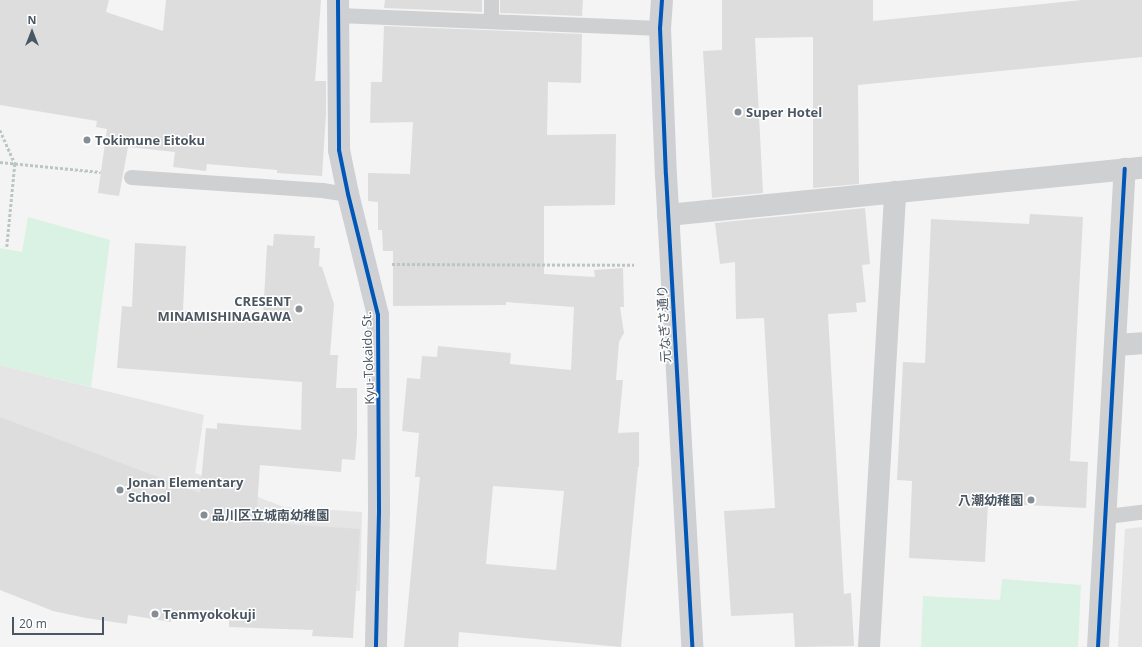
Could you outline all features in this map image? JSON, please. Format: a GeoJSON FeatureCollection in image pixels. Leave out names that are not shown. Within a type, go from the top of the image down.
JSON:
{"type":"FeatureCollection","features":[{"type":"Feature","properties":{"kind":"street","name":"元なぎさ通り"},"geometry":{"type":"LineString","coordinates":[[662,0],[660,28],[668,215],[692,647]]}},
{"type":"Feature","properties":{"kind":"street","name":"Kyu-Tokaido St."},"geometry":{"type":"LineString","coordinates":[[338,8],[339,150],[348,194],[378,315],[379,512],[376,647]]}},
{"type":"Feature","properties":{"kind":"street"},"geometry":{"type":"LineString","coordinates":[[668,215],[1134,168],[1116,345],[1098,647]]}},
{"type":"Feature","properties":{"kind":"street"},"geometry":{"type":"LineString","coordinates":[[869,647],[895,192]]}},
{"type":"Feature","properties":{"kind":"street"},"geometry":{"type":"LineString","coordinates":[[1116,345],[1142,343]]}},
{"type":"Feature","properties":{"kind":"lane"},"geometry":{"type":"LineString","coordinates":[[490,21],[491,0]]}},
{"type":"Feature","properties":{"kind":"lane"},"geometry":{"type":"LineString","coordinates":[[338,8],[490,21],[660,28]]}},
{"type":"Feature","properties":{"kind":"lane"},"geometry":{"type":"LineString","coordinates":[[131,177],[322,190],[348,194]]}},
{"type":"Feature","properties":{"kind":"lane"},"geometry":{"type":"LineString","coordinates":[[1107,516],[1142,512]]}},
{"type":"Feature","properties":{"kind":"path"},"geometry":{"type":"LineString","coordinates":[[0,130],[15,164],[7,246]]}},
{"type":"Feature","properties":{"kind":"path"},"geometry":{"type":"LineString","coordinates":[[0,162],[101,172]]}},
{"type":"Feature","properties":{"kind":"path"},"geometry":{"type":"LineString","coordinates":[[366,264],[634,265]]}},
{"type":"Feature","properties":{"kind":"shaded area","name":"Jonan Elementary School"},"geometry":{"type":"Polygon","coordinates":[[[0,365],[204,415],[195,473],[284,507],[362,512],[360,591],[311,587],[0,530],[0,365]]]}},
{"type":"Feature","properties":{"kind":"shaded area"},"geometry":{"type":"Polygon","coordinates":[[[1142,527],[1142,647],[1118,647],[1125,529],[1142,527]]]}},
{"type":"Feature","properties":{"kind":"green space"},"geometry":{"type":"Polygon","coordinates":[[[28,217],[110,240],[91,387],[0,365],[0,248],[22,252],[28,217]]]}},
{"type":"Feature","properties":{"kind":"green space"},"geometry":{"type":"Polygon","coordinates":[[[1002,579],[1081,585],[1078,647],[921,647],[923,596],[1000,600],[1002,579]]]}},
{"type":"Feature","properties":{"kind":"building"},"geometry":{"type":"Polygon","coordinates":[[[0,0],[109,0],[106,12],[163,31],[166,0],[321,0],[315,81],[326,81],[326,114],[322,176],[277,173],[277,170],[207,164],[206,171],[173,167],[175,152],[128,147],[119,196],[98,193],[107,129],[96,127],[97,121],[0,105],[0,0]]]}},
{"type":"Feature","properties":{"kind":"building"},"geometry":{"type":"Polygon","coordinates":[[[385,0],[482,0],[482,12],[384,8],[385,0]]]}},
{"type":"Feature","properties":{"kind":"building"},"geometry":{"type":"Polygon","coordinates":[[[500,0],[583,0],[582,16],[500,13],[500,0]]]}},
{"type":"Feature","properties":{"kind":"building"},"geometry":{"type":"Polygon","coordinates":[[[722,0],[873,0],[873,21],[1082,0],[1142,0],[1142,57],[858,85],[859,184],[813,188],[813,37],[755,38],[763,193],[712,198],[703,51],[722,50],[722,0]]]}},
{"type":"Feature","properties":{"kind":"building"},"geometry":{"type":"Polygon","coordinates":[[[384,26],[582,34],[581,83],[548,82],[547,135],[616,134],[615,205],[544,206],[544,274],[595,277],[594,270],[623,268],[624,307],[620,307],[624,333],[619,342],[616,380],[623,380],[618,433],[639,432],[639,467],[621,647],[459,632],[458,647],[404,647],[420,477],[415,477],[419,433],[402,431],[407,378],[420,379],[422,356],[437,357],[438,346],[511,353],[510,364],[571,370],[574,307],[506,302],[506,305],[393,306],[393,251],[383,251],[382,230],[378,230],[378,202],[368,201],[368,173],[410,174],[413,122],[370,123],[371,82],[382,82],[384,26]],[[493,486],[486,564],[556,570],[564,491],[493,486]]]}},
{"type":"Feature","properties":{"kind":"building"},"geometry":{"type":"Polygon","coordinates":[[[865,208],[870,264],[862,265],[866,302],[856,303],[857,312],[828,314],[844,594],[851,593],[854,646],[795,647],[793,613],[731,616],[724,511],[775,508],[764,318],[736,319],[735,262],[720,264],[715,223],[865,208]]]}},
{"type":"Feature","properties":{"kind":"building"},"geometry":{"type":"Polygon","coordinates":[[[1030,214],[1083,217],[1070,461],[1088,462],[1086,508],[988,503],[985,562],[909,558],[912,481],[897,480],[903,362],[925,363],[931,219],[1029,224],[1030,214]]]}},
{"type":"Feature","properties":{"kind":"building"},"geometry":{"type":"Polygon","coordinates":[[[274,234],[315,236],[314,248],[320,248],[319,266],[322,267],[334,304],[330,355],[338,355],[336,388],[357,388],[357,435],[355,460],[342,459],[341,472],[260,465],[256,522],[360,529],[353,638],[312,636],[313,630],[229,627],[229,620],[171,618],[171,622],[128,615],[127,624],[53,611],[0,590],[0,417],[200,493],[206,428],[217,429],[217,423],[301,430],[302,382],[117,368],[122,306],[132,307],[135,243],[186,246],[183,311],[263,317],[267,245],[273,246],[274,234]]]}},
{"type":"Feature","properties":{"kind":"cycle path"},"geometry":{"type":"LineString","coordinates":[[338,0],[339,150],[348,194],[378,315],[379,512],[376,647]]}},
{"type":"Feature","properties":{"kind":"cycle path"},"geometry":{"type":"LineString","coordinates":[[662,0],[660,28],[666,175],[692,647]]}},
{"type":"Feature","properties":{"kind":"cycle path"},"geometry":{"type":"LineString","coordinates":[[1098,647],[1125,169]]}},
{"type":"Feature","properties":{"kind":"place","name":"Super Hotel"},"geometry":{"type":"Point","coordinates":[738,112]}},
{"type":"Feature","properties":{"kind":"place","name":"Tokimune Eitoku"},"geometry":{"type":"Point","coordinates":[87,140]}},
{"type":"Feature","properties":{"kind":"place","name":"CRESENT MINAMISHINAGAWA"},"geometry":{"type":"Point","coordinates":[299,309]}},
{"type":"Feature","properties":{"kind":"place","name":"Jonan Elementary School"},"geometry":{"type":"Point","coordinates":[120,490]}},
{"type":"Feature","properties":{"kind":"place","name":"八潮幼稚園"},"geometry":{"type":"Point","coordinates":[1031,500]}},
{"type":"Feature","properties":{"kind":"place","name":"品川区立城南幼稚園"},"geometry":{"type":"Point","coordinates":[204,515]}},
{"type":"Feature","properties":{"kind":"place","name":"Tenmyokokuji"},"geometry":{"type":"Point","coordinates":[155,614]}}]}
